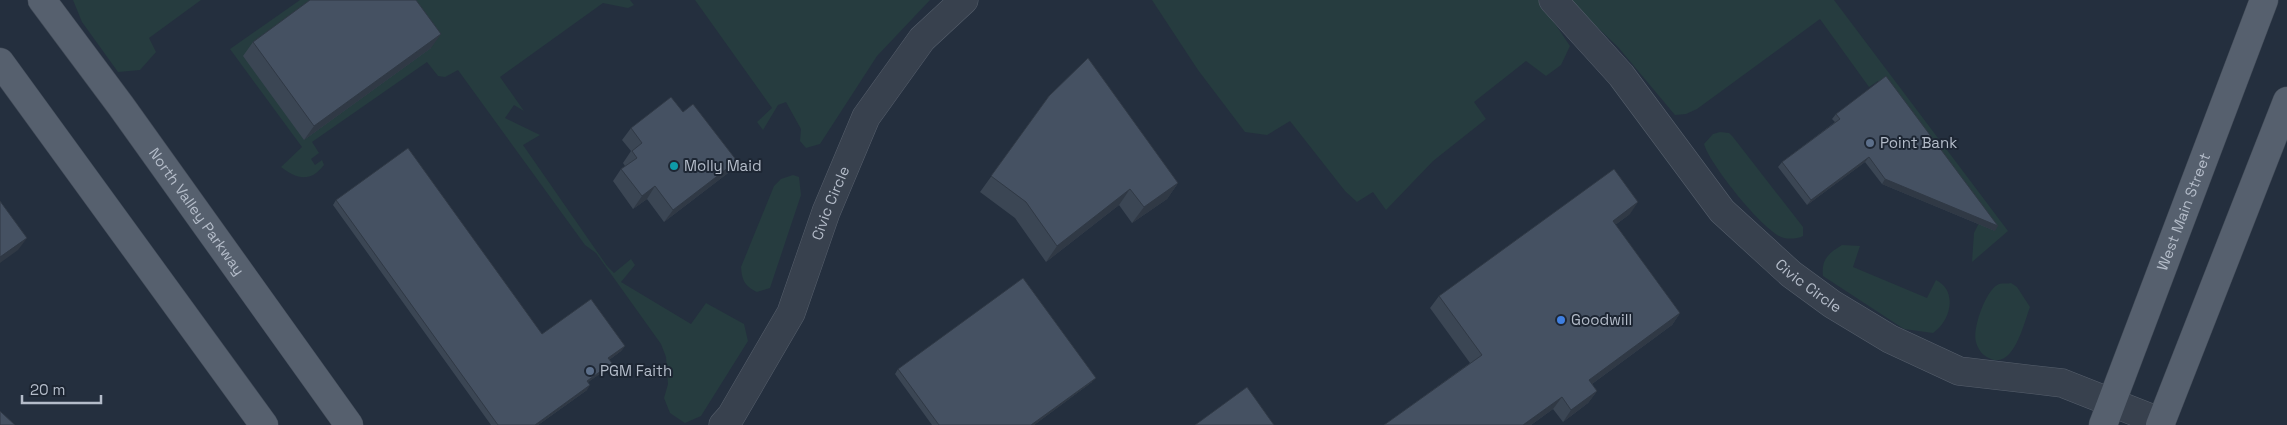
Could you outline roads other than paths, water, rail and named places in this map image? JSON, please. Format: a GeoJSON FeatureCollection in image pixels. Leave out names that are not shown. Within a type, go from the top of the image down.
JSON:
{"type":"FeatureCollection","features":[{"type":"Feature","properties":{"kind":"main road","name":"North Valley Parkway"},"geometry":{"type":"LineString","coordinates":[[42,0],[349,425]]}},
{"type":"Feature","properties":{"kind":"main road","name":"West Main Street"},"geometry":{"type":"LineString","coordinates":[[2107,413],[2264,0]]}},
{"type":"Feature","properties":{"kind":"main road"},"geometry":{"type":"LineString","coordinates":[[0,62],[264,425]]}},
{"type":"Feature","properties":{"kind":"main road"},"geometry":{"type":"LineString","coordinates":[[2161,424],[2287,101]]}},
{"type":"Feature","properties":{"kind":"street","name":"Civic Circle"},"geometry":{"type":"LineString","coordinates":[[723,425],[731,416],[791,313],[826,212],[866,117],[922,38],[964,0]]}},
{"type":"Feature","properties":{"kind":"street","name":"Civic Circle"},"geometry":{"type":"LineString","coordinates":[[1553,0],[1621,75],[1722,211],[1791,274],[1832,304],[1890,339],[1959,371],[2062,383],[2107,413],[2161,424]]}},
{"type":"Feature","properties":{"kind":"place","name":"Point Bank"},"geometry":{"type":"Point","coordinates":[1870,143]}},
{"type":"Feature","properties":{"kind":"place","name":"Molly Maid"},"geometry":{"type":"Point","coordinates":[674,166]}},
{"type":"Feature","properties":{"kind":"place","name":"Goodwill"},"geometry":{"type":"Point","coordinates":[1561,320]}},
{"type":"Feature","properties":{"kind":"place","name":"PGM Faith"},"geometry":{"type":"Point","coordinates":[590,371]}}]}
